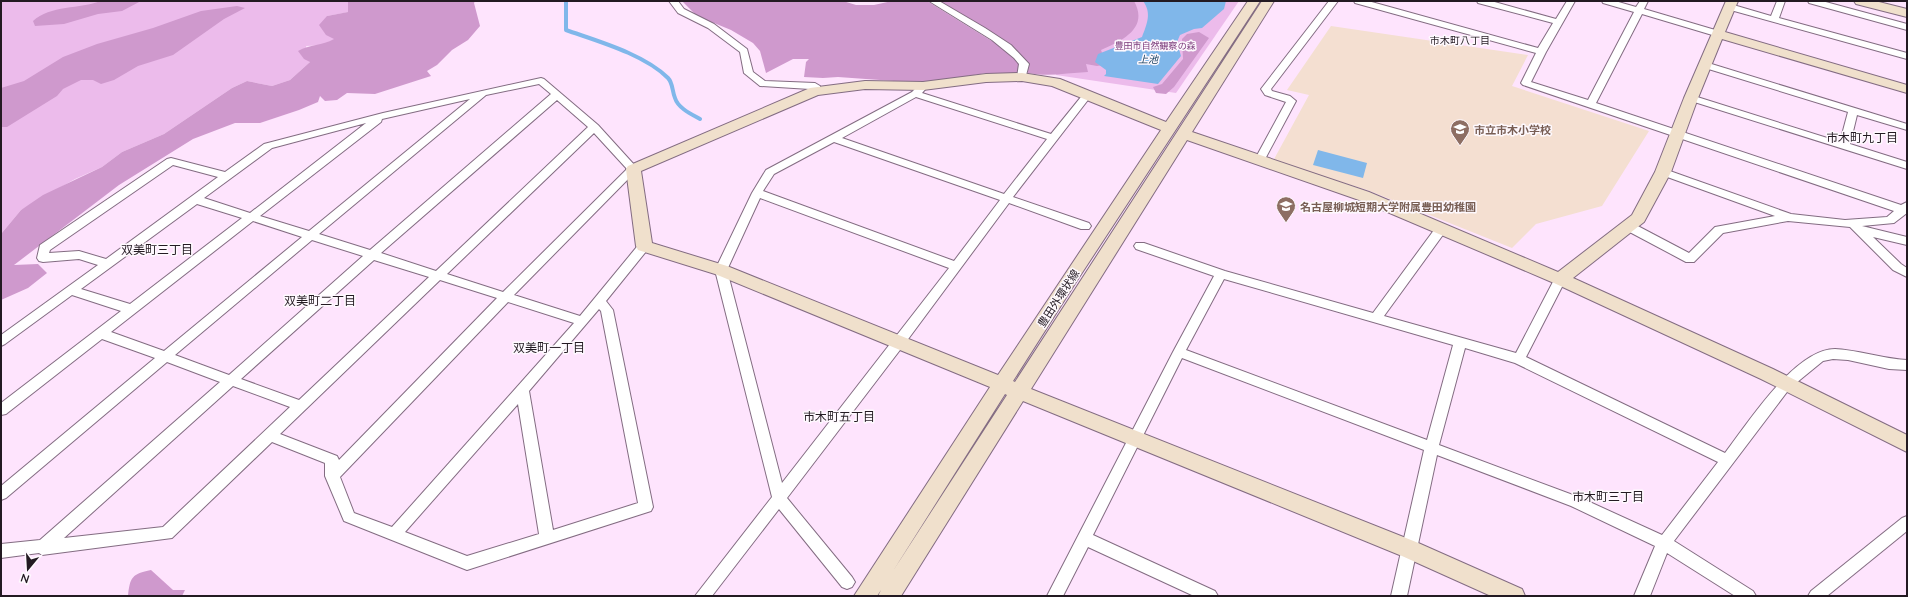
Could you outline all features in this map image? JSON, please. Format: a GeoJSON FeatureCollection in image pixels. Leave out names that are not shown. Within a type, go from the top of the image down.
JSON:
{"type":"FeatureCollection","features":[{"type":"Feature","properties":{"kind":"street"},"geometry":{"type":"LineString","coordinates":[[673,1],[681,11],[711,26],[744,51],[749,73],[763,84],[815,86],[815,91]]}},
{"type":"Feature","properties":{"kind":"street"},"geometry":{"type":"LineString","coordinates":[[933,1],[1004,45],[1020,58],[1024,64],[1022,77]]}},
{"type":"Feature","properties":{"kind":"street","name":"豊田外環状線"},"geometry":{"type":"LineString","coordinates":[[865,596],[1011,388],[1176,132],[1254,1]]}},
{"type":"Feature","properties":{"kind":"street","name":"豊田外環状線"},"geometry":{"type":"LineString","coordinates":[[1176,132],[1268,1]]}},
{"type":"Feature","properties":{"kind":"street"},"geometry":{"type":"LineString","coordinates":[[1259,161],[1291,101],[1287,98],[1268,93],[1266,89],[1334,1]]}},
{"type":"Feature","properties":{"kind":"street"},"geometry":{"type":"LineString","coordinates":[[1358,1],[1541,52]]}},
{"type":"Feature","properties":{"kind":"street"},"geometry":{"type":"LineString","coordinates":[[1481,1],[1499,3],[1559,22]]}},
{"type":"Feature","properties":{"kind":"street"},"geometry":{"type":"LineString","coordinates":[[1571,1],[1541,52],[1526,83],[1905,208]]}},
{"type":"Feature","properties":{"kind":"street"},"geometry":{"type":"LineString","coordinates":[[1606,1],[1907,89]]}},
{"type":"Feature","properties":{"kind":"street"},"geometry":{"type":"LineString","coordinates":[[1590,105],[1644,1]]}},
{"type":"Feature","properties":{"kind":"street"},"geometry":{"type":"LineString","coordinates":[[1774,18],[1781,1]]}},
{"type":"Feature","properties":{"kind":"street"},"geometry":{"type":"LineString","coordinates":[[1812,1],[1907,27]]}},
{"type":"Feature","properties":{"kind":"street"},"geometry":{"type":"LineString","coordinates":[[1860,1],[1907,13]]}},
{"type":"Feature","properties":{"kind":"street"},"geometry":{"type":"LineString","coordinates":[[1518,359],[1560,279],[1638,218],[1663,172],[1691,98],[1720,34],[1731,4],[1774,18],[1907,56]]}},
{"type":"Feature","properties":{"kind":"street"},"geometry":{"type":"LineString","coordinates":[[1705,65],[1907,127]]}},
{"type":"Feature","properties":{"kind":"street"},"geometry":{"type":"LineString","coordinates":[[332,476],[505,297],[633,170],[815,91],[865,86],[919,90],[986,78],[1022,77],[1055,82],[1088,94],[1176,132],[1364,196],[1560,279],[1785,384],[1907,444]]}},
{"type":"Feature","properties":{"kind":"street"},"geometry":{"type":"LineString","coordinates":[[1,341],[268,146],[383,116],[541,81],[594,127],[633,170],[644,246],[583,321],[395,534]]}},
{"type":"Feature","properties":{"kind":"street"},"geometry":{"type":"LineString","coordinates":[[847,582],[779,498],[721,270],[757,193],[770,172],[919,90],[1053,138]]}},
{"type":"Feature","properties":{"kind":"street"},"geometry":{"type":"LineString","coordinates":[[1,494],[483,93]]}},
{"type":"Feature","properties":{"kind":"street"},"geometry":{"type":"LineString","coordinates":[[703,596],[899,343],[1006,199],[1088,94]]}},
{"type":"Feature","properties":{"kind":"street"},"geometry":{"type":"LineString","coordinates":[[42,548],[373,254],[556,95]]}},
{"type":"Feature","properties":{"kind":"street"},"geometry":{"type":"LineString","coordinates":[[1691,98],[1907,166]]}},
{"type":"Feature","properties":{"kind":"street"},"geometry":{"type":"LineString","coordinates":[[1844,146],[1853,110]]}},
{"type":"Feature","properties":{"kind":"street"},"geometry":{"type":"LineString","coordinates":[[1,410],[250,216],[383,116]]}},
{"type":"Feature","properties":{"kind":"street"},"geometry":{"type":"LineString","coordinates":[[1,551],[42,548],[167,533],[594,127]]}},
{"type":"Feature","properties":{"kind":"street"},"geometry":{"type":"LineString","coordinates":[[833,138],[1085,226]]}},
{"type":"Feature","properties":{"kind":"street"},"geometry":{"type":"LineString","coordinates":[[106,264],[79,255],[44,258],[44,248],[171,160],[225,176]]}},
{"type":"Feature","properties":{"kind":"street"},"geometry":{"type":"LineString","coordinates":[[1663,172],[1788,217],[1845,224],[1907,241]]}},
{"type":"Feature","properties":{"kind":"street"},"geometry":{"type":"LineString","coordinates":[[757,193],[956,266]]}},
{"type":"Feature","properties":{"kind":"street"},"geometry":{"type":"LineString","coordinates":[[194,199],[438,274],[505,297],[583,321]]}},
{"type":"Feature","properties":{"kind":"street"},"geometry":{"type":"LineString","coordinates":[[1856,227],[1890,220],[1905,208]]}},
{"type":"Feature","properties":{"kind":"street"},"geometry":{"type":"LineString","coordinates":[[1628,226],[1690,259],[1719,230],[1788,217]]}},
{"type":"Feature","properties":{"kind":"street"},"geometry":{"type":"LineString","coordinates":[[1856,227],[1904,270]]}},
{"type":"Feature","properties":{"kind":"street"},"geometry":{"type":"LineString","coordinates":[[1376,318],[1441,229]]}},
{"type":"Feature","properties":{"kind":"street"},"geometry":{"type":"LineString","coordinates":[[644,246],[721,270],[1409,549],[1514,596]]}},
{"type":"Feature","properties":{"kind":"street"},"geometry":{"type":"LineString","coordinates":[[1140,246],[1221,274],[1376,318],[1460,344],[1518,359],[1727,460]]}},
{"type":"Feature","properties":{"kind":"street"},"geometry":{"type":"LineString","coordinates":[[1055,596],[1179,352],[1221,274]]}},
{"type":"Feature","properties":{"kind":"street"},"geometry":{"type":"LineString","coordinates":[[70,290],[130,309]]}},
{"type":"Feature","properties":{"kind":"street"},"geometry":{"type":"LineString","coordinates":[[269,435],[332,460],[332,476],[349,517],[467,563],[646,507],[607,310],[599,301]]}},
{"type":"Feature","properties":{"kind":"street"},"geometry":{"type":"LineString","coordinates":[[100,333],[301,406]]}},
{"type":"Feature","properties":{"kind":"street"},"geometry":{"type":"LineString","coordinates":[[1399,596],[1432,447],[1460,344]]}},
{"type":"Feature","properties":{"kind":"street"},"geometry":{"type":"LineString","coordinates":[[1179,352],[1576,502],[1664,543],[1748,596]]}},
{"type":"Feature","properties":{"kind":"street"},"geometry":{"type":"LineString","coordinates":[[1642,596],[1664,543],[1785,384],[1819,357],[1833,354],[1848,355],[1889,364],[1907,365]]}},
{"type":"Feature","properties":{"kind":"street","name":"豊田外環状線"},"geometry":{"type":"LineString","coordinates":[[889,596],[1011,388]]}},
{"type":"Feature","properties":{"kind":"street"},"geometry":{"type":"LineString","coordinates":[[522,391],[547,538]]}},
{"type":"Feature","properties":{"kind":"street"},"geometry":{"type":"LineString","coordinates":[[1816,596],[1907,522]]}},
{"type":"Feature","properties":{"kind":"street"},"geometry":{"type":"LineString","coordinates":[[1084,538],[1210,596]]}},
{"type":"Feature","properties":{"kind":"shaded area"},"geometry":{"type":"Polygon","coordinates":[[[101,1],[141,1],[122,11],[98,14],[64,24],[35,26],[33,21],[48,12],[93,4],[101,1]]]}},
{"type":"Feature","properties":{"kind":"shaded area"},"geometry":{"type":"Polygon","coordinates":[[[348,1],[475,1],[474,3],[480,26],[468,40],[452,50],[437,65],[427,71],[431,76],[375,94],[347,93],[337,100],[325,101],[320,96],[318,102],[299,110],[260,123],[235,123],[193,139],[119,185],[14,265],[38,264],[47,273],[28,288],[1,300],[1,234],[21,210],[43,195],[102,167],[122,152],[164,134],[232,88],[247,81],[272,86],[290,80],[310,62],[304,59],[298,51],[334,39],[326,35],[319,25],[327,16],[348,12],[348,1]]]}},
{"type":"Feature","properties":{"kind":"shaded area"},"geometry":{"type":"Polygon","coordinates":[[[682,1],[843,1],[856,5],[874,5],[892,1],[927,1],[990,40],[1003,46],[1021,65],[1019,74],[987,73],[922,83],[838,77],[804,77],[806,62],[809,59],[793,59],[766,73],[760,51],[753,43],[731,30],[697,16],[682,1]]]}},
{"type":"Feature","properties":{"kind":"shaded area"},"geometry":{"type":"Polygon","coordinates":[[[938,1],[1134,1],[1138,10],[1138,19],[1136,26],[1131,32],[1118,42],[1101,50],[1104,58],[1103,65],[1097,66],[1086,64],[1088,72],[1050,75],[1035,74],[1028,73],[1025,59],[1013,48],[938,1]]]}},
{"type":"Feature","properties":{"kind":"shaded area"},"geometry":{"type":"Polygon","coordinates":[[[237,6],[245,8],[224,19],[173,55],[138,66],[114,80],[101,84],[93,80],[81,80],[63,89],[57,96],[7,127],[1,127],[1,88],[24,81],[63,57],[97,44],[153,28],[201,11],[237,6]]]}},
{"type":"Feature","properties":{"kind":"shaded area","name":"市立市木小学校"},"geometry":{"type":"Polygon","coordinates":[[[1331,26],[1528,55],[1512,86],[1649,131],[1602,206],[1536,224],[1512,248],[1367,190],[1273,161],[1309,95],[1287,90],[1331,26]]]}},
{"type":"Feature","properties":{"kind":"shaded area"},"geometry":{"type":"Polygon","coordinates":[[[1199,32],[1209,38],[1174,87],[1166,94],[1156,93],[1153,87],[1162,84],[1183,59],[1182,39],[1187,34],[1199,32]]]}},
{"type":"Feature","properties":{"kind":"shaded area"},"geometry":{"type":"Polygon","coordinates":[[[151,570],[173,590],[185,590],[182,596],[128,596],[133,577],[151,570]]]}},
{"type":"Feature","properties":{"kind":"green space"},"geometry":{"type":"Polygon","coordinates":[[[1,1],[348,1],[349,12],[327,16],[335,39],[324,45],[306,46],[310,62],[290,80],[272,86],[247,81],[232,88],[164,134],[122,152],[102,167],[75,179],[21,210],[1,234],[1,1]]]}},
{"type":"Feature","properties":{"kind":"green space","name":"豊田市自然観察の森"},"geometry":{"type":"Polygon","coordinates":[[[1097,1],[1239,1],[1176,93],[1056,75],[1063,52],[1097,1]]]}},
{"type":"Feature","properties":{"kind":"water","name":"上池"},"geometry":{"type":"Polygon","coordinates":[[[1143,1],[1226,1],[1224,9],[1202,28],[1194,29],[1180,35],[1177,42],[1181,56],[1158,84],[1104,76],[1106,74],[1106,70],[1095,62],[1098,54],[1142,37],[1148,19],[1146,5],[1143,1]]]}},
{"type":"Feature","properties":{"kind":"water"},"geometry":{"type":"Polygon","coordinates":[[[1318,150],[1367,163],[1363,178],[1313,165],[1318,150]]]}},
{"type":"Feature","properties":{"kind":"waterway"},"geometry":{"type":"LineString","coordinates":[[566,1],[566,30],[620,49],[658,69],[670,80],[675,98],[679,105],[700,119]]}},
{"type":"Feature","properties":{"kind":"place","name":"市立市木小学校"},"geometry":{"type":"Point","coordinates":[1460,146]}},
{"type":"Feature","properties":{"kind":"place","name":"名古屋柳城短期大学附属豊田幼稚園"},"geometry":{"type":"Point","coordinates":[1286,223]}},
{"type":"Feature","properties":{"kind":"district","name":"市木町八丁目"},"geometry":{"type":"Point","coordinates":[1460,40]}},
{"type":"Feature","properties":{"kind":"district","name":"市木町九丁目"},"geometry":{"type":"Point","coordinates":[1862,137]}},
{"type":"Feature","properties":{"kind":"district","name":"双美町三丁目"},"geometry":{"type":"Point","coordinates":[157,249]}},
{"type":"Feature","properties":{"kind":"district","name":"双美町二丁目"},"geometry":{"type":"Point","coordinates":[320,300]}},
{"type":"Feature","properties":{"kind":"district","name":"双美町一丁目"},"geometry":{"type":"Point","coordinates":[549,347]}},
{"type":"Feature","properties":{"kind":"district","name":"市木町五丁目"},"geometry":{"type":"Point","coordinates":[839,416]}},
{"type":"Feature","properties":{"kind":"district","name":"市木町三丁目"},"geometry":{"type":"Point","coordinates":[1608,496]}}]}
